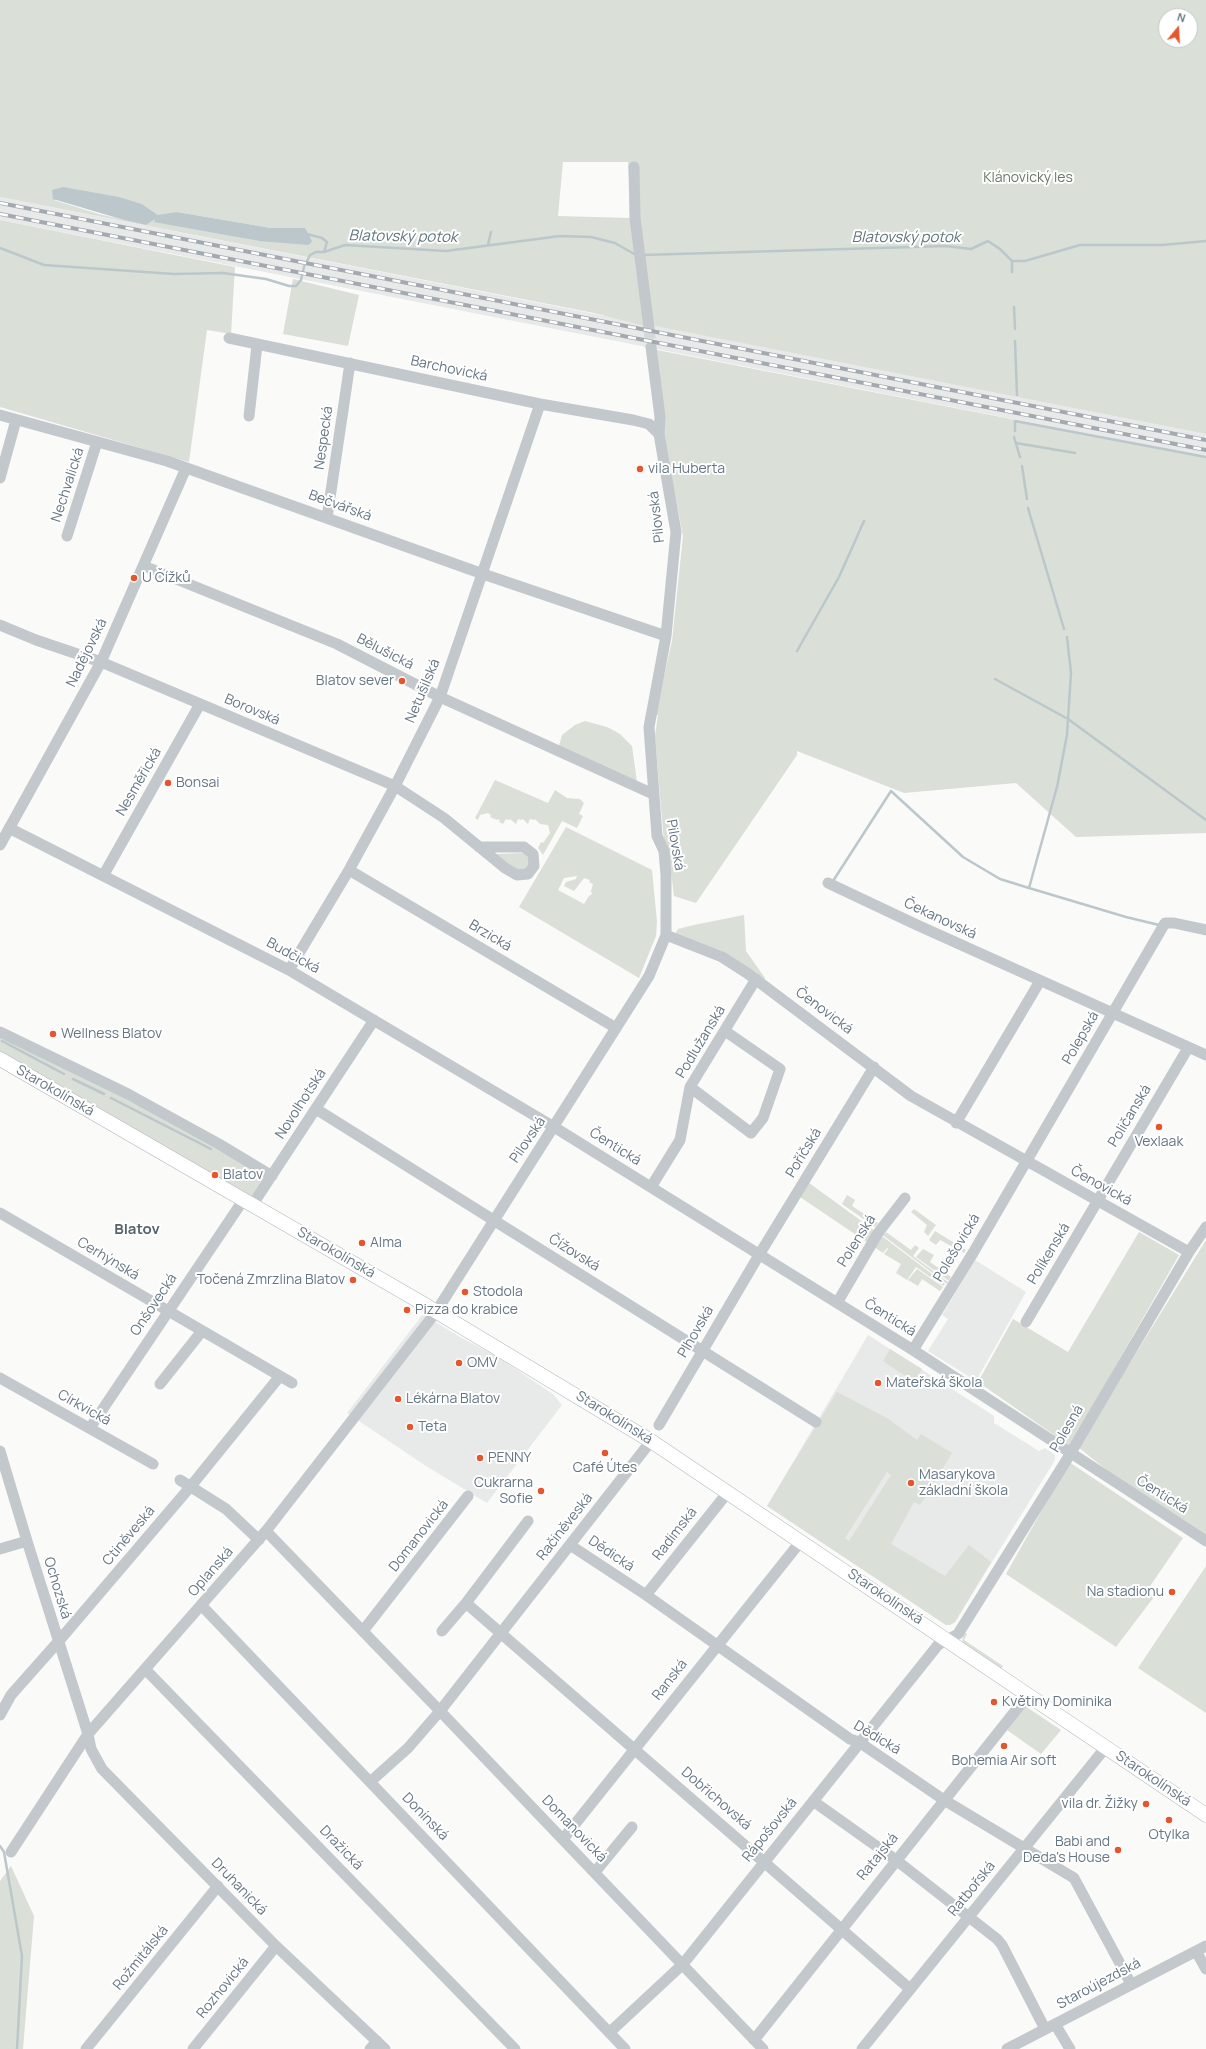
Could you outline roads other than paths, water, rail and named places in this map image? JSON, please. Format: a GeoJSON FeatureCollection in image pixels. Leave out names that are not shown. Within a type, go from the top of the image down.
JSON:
{"type":"FeatureCollection","features":[{"type":"Feature","properties":{"kind":"main road","name":"Starokolínská"},"geometry":{"type":"LineString","coordinates":[[0,1059],[436,1312],[651,1441],[1206,1814]]}},
{"type":"Feature","properties":{"kind":"street"},"geometry":{"type":"LineString","coordinates":[[634,167],[635,218],[649,328]]}},
{"type":"Feature","properties":{"kind":"street","name":"Barchovická"},"geometry":{"type":"LineString","coordinates":[[229,338],[540,404],[649,424],[659,434]]}},
{"type":"Feature","properties":{"kind":"street"},"geometry":{"type":"LineString","coordinates":[[249,416],[257,345]]}},
{"type":"Feature","properties":{"kind":"street","name":"Pilovská"},"geometry":{"type":"LineString","coordinates":[[436,1312],[492,1220],[554,1127],[649,976],[666,935],[666,875],[664,851],[657,836],[649,727],[666,636],[676,532],[659,434],[660,417],[651,346]]}},
{"type":"Feature","properties":{"kind":"street","name":"Nespecká"},"geometry":{"type":"LineString","coordinates":[[327,518],[350,363]]}},
{"type":"Feature","properties":{"kind":"street","name":"Netušilská"},"geometry":{"type":"LineString","coordinates":[[289,970],[350,870],[395,786],[440,696],[540,404]]}},
{"type":"Feature","properties":{"kind":"street","name":"Bečvářská"},"geometry":{"type":"LineString","coordinates":[[0,415],[186,468],[483,574],[666,636]]}},
{"type":"Feature","properties":{"kind":"street"},"geometry":{"type":"LineString","coordinates":[[0,478],[16,420]]}},
{"type":"Feature","properties":{"kind":"street","name":"Nechvalická"},"geometry":{"type":"LineString","coordinates":[[67,536],[97,442]]}},
{"type":"Feature","properties":{"kind":"street","name":"Nadějovská"},"geometry":{"type":"LineString","coordinates":[[0,845],[101,662],[186,468]]}},
{"type":"Feature","properties":{"kind":"street","name":"Bělušická"},"geometry":{"type":"LineString","coordinates":[[144,566],[337,644],[440,696],[653,794]]}},
{"type":"Feature","properties":{"kind":"street","name":"Borovská"},"geometry":{"type":"LineString","coordinates":[[0,625],[36,640],[101,662],[395,786],[444,818],[479,847]]}},
{"type":"Feature","properties":{"kind":"street","name":"Nesměřická"},"geometry":{"type":"LineString","coordinates":[[103,876],[200,704]]}},
{"type":"Feature","properties":{"kind":"street","name":"Budčická"},"geometry":{"type":"LineString","coordinates":[[9,828],[289,970],[554,1127]]}},
{"type":"Feature","properties":{"kind":"street","name":"Brzická"},"geometry":{"type":"LineString","coordinates":[[350,870],[616,1028]]}},
{"type":"Feature","properties":{"kind":"street","name":"Čekanovská"},"geometry":{"type":"LineString","coordinates":[[828,883],[917,926],[1206,1055]]}},
{"type":"Feature","properties":{"kind":"street","name":"Polepská"},"geometry":{"type":"LineString","coordinates":[[1026,1162],[1163,926],[1174,923],[1206,930]]}},
{"type":"Feature","properties":{"kind":"street","name":"Čenovická"},"geometry":{"type":"LineString","coordinates":[[666,935],[722,957],[756,979],[874,1067],[910,1096],[1189,1252]]}},
{"type":"Feature","properties":{"kind":"street","name":"Podlužanská"},"geometry":{"type":"LineString","coordinates":[[651,1187],[680,1140],[690,1087],[756,979]]}},
{"type":"Feature","properties":{"kind":"street"},"geometry":{"type":"LineString","coordinates":[[956,1123],[1040,981]]}},
{"type":"Feature","properties":{"kind":"street","name":"Novolhotská"},"geometry":{"type":"LineString","coordinates":[[248,1202],[272,1176],[374,1020]]}},
{"type":"Feature","properties":{"kind":"street"},"geometry":{"type":"LineString","coordinates":[[690,1087],[751,1134],[763,1118],[780,1069],[725,1031]]}},
{"type":"Feature","properties":{"kind":"street","name":"Starokolínská"},"geometry":{"type":"LineString","coordinates":[[0,1032],[128,1094],[219,1144],[272,1176]]}},
{"type":"Feature","properties":{"kind":"street","name":"Poličanská"},"geometry":{"type":"LineString","coordinates":[[1096,1201],[1188,1048]]}},
{"type":"Feature","properties":{"kind":"street","name":"Poříčská"},"geometry":{"type":"LineString","coordinates":[[759,1255],[874,1067]]}},
{"type":"Feature","properties":{"kind":"street","name":"Čížovská"},"geometry":{"type":"LineString","coordinates":[[316,1109],[816,1422]]}},
{"type":"Feature","properties":{"kind":"street","name":"Čentická"},"geometry":{"type":"LineString","coordinates":[[554,1127],[913,1350],[1206,1541]]}},
{"type":"Feature","properties":{"kind":"street","name":"Polešovická"},"geometry":{"type":"LineString","coordinates":[[913,1350],[1026,1162]]}},
{"type":"Feature","properties":{"kind":"street","name":"Polenská"},"geometry":{"type":"LineString","coordinates":[[837,1303],[878,1233],[905,1198]]}},
{"type":"Feature","properties":{"kind":"street","name":"Políkenská"},"geometry":{"type":"LineString","coordinates":[[1026,1322],[1096,1201]]}},
{"type":"Feature","properties":{"kind":"street","name":"Onšovecká"},"geometry":{"type":"LineString","coordinates":[[90,1428],[168,1312],[248,1202]]}},
{"type":"Feature","properties":{"kind":"street","name":"Cerhýnská"},"geometry":{"type":"LineString","coordinates":[[0,1213],[292,1383]]}},
{"type":"Feature","properties":{"kind":"street","name":"Polesná"},"geometry":{"type":"LineString","coordinates":[[947,1640],[958,1634],[1071,1453],[1189,1252],[1206,1227]]}},
{"type":"Feature","properties":{"kind":"street","name":"Plhovská"},"geometry":{"type":"LineString","coordinates":[[659,1425],[759,1255]]}},
{"type":"Feature","properties":{"kind":"street","name":"Oplanská"},"geometry":{"type":"LineString","coordinates":[[11,1852],[88,1734],[262,1536],[436,1312]]}},
{"type":"Feature","properties":{"kind":"street"},"geometry":{"type":"LineString","coordinates":[[160,1384],[202,1331]]}},
{"type":"Feature","properties":{"kind":"street","name":"Ctiněveská"},"geometry":{"type":"LineString","coordinates":[[0,1715],[11,1695],[191,1486],[280,1376]]}},
{"type":"Feature","properties":{"kind":"street","name":"Církvická"},"geometry":{"type":"LineString","coordinates":[[0,1378],[153,1464]]}},
{"type":"Feature","properties":{"kind":"street","name":"Račiněveská"},"geometry":{"type":"LineString","coordinates":[[370,1782],[408,1748],[440,1711],[651,1441]]}},
{"type":"Feature","properties":{"kind":"street","name":"Ochozská"},"geometry":{"type":"LineString","coordinates":[[0,1451],[4,1478],[27,1541],[88,1734]]}},
{"type":"Feature","properties":{"kind":"street"},"geometry":{"type":"LineString","coordinates":[[180,1480],[226,1509],[262,1536]]}},
{"type":"Feature","properties":{"kind":"street","name":"Radimská"},"geometry":{"type":"LineString","coordinates":[[646,1595],[728,1492]]}},
{"type":"Feature","properties":{"kind":"street","name":"Domanovická"},"geometry":{"type":"LineString","coordinates":[[363,1631],[468,1496]]}},
{"type":"Feature","properties":{"kind":"street"},"geometry":{"type":"LineString","coordinates":[[442,1631],[466,1603],[528,1521]]}},
{"type":"Feature","properties":{"kind":"street","name":"Domanovická"},"geometry":{"type":"LineString","coordinates":[[262,1536],[363,1631],[763,2049]]}},
{"type":"Feature","properties":{"kind":"street"},"geometry":{"type":"LineString","coordinates":[[0,1549],[27,1541]]}},
{"type":"Feature","properties":{"kind":"street","name":"Ranská"},"geometry":{"type":"LineString","coordinates":[[562,1838],[801,1541]]}},
{"type":"Feature","properties":{"kind":"street","name":"Dědická"},"geometry":{"type":"LineString","coordinates":[[570,1545],[646,1595],[850,1740],[860,1742],[944,1800],[1025,1847],[1074,1878],[1131,1984]]}},
{"type":"Feature","properties":{"kind":"street"},"geometry":{"type":"LineString","coordinates":[[466,1603],[501,1632]]}},
{"type":"Feature","properties":{"kind":"street","name":"Donínská"},"geometry":{"type":"LineString","coordinates":[[202,1606],[625,2049]]}},
{"type":"Feature","properties":{"kind":"street","name":"Dobřichovská"},"geometry":{"type":"LineString","coordinates":[[501,1632],[910,1989]]}},
{"type":"Feature","properties":{"kind":"street","name":"Rápošovská"},"geometry":{"type":"LineString","coordinates":[[610,2032],[682,1964],[938,1645],[947,1640]]}},
{"type":"Feature","properties":{"kind":"street","name":"Dražická"},"geometry":{"type":"LineString","coordinates":[[145,1669],[516,2049]]}},
{"type":"Feature","properties":{"kind":"street","name":"Ratajská"},"geometry":{"type":"LineString","coordinates":[[754,2040],[840,1928],[1028,1695]]}},
{"type":"Feature","properties":{"kind":"street","name":"Druhanická"},"geometry":{"type":"LineString","coordinates":[[88,1734],[91,1749],[102,1769],[374,2045],[385,2049]]}},
{"type":"Feature","properties":{"kind":"street","name":"Ratbořská"},"geometry":{"type":"LineString","coordinates":[[862,2049],[1106,1747]]}},
{"type":"Feature","properties":{"kind":"street"},"geometry":{"type":"LineString","coordinates":[[813,1801],[896,1860],[1002,1945],[1050,2027],[1070,2049]]}},
{"type":"Feature","properties":{"kind":"street"},"geometry":{"type":"LineString","coordinates":[[595,1872],[632,1827]]}},
{"type":"Feature","properties":{"kind":"street","name":"Rožmitálská"},"geometry":{"type":"LineString","coordinates":[[86,2049],[218,1886]]}},
{"type":"Feature","properties":{"kind":"street","name":"Rozhovická"},"geometry":{"type":"LineString","coordinates":[[193,2049],[276,1946]]}},
{"type":"Feature","properties":{"kind":"street"},"geometry":{"type":"LineString","coordinates":[[1201,1949],[1206,1970]]}},
{"type":"Feature","properties":{"kind":"street","name":"Staroújezdská"},"geometry":{"type":"LineString","coordinates":[[1007,2049],[1201,1949]]}},
{"type":"Feature","properties":{"kind":"waterway"},"geometry":{"type":"LineString","coordinates":[[488,245],[491,232]]}},
{"type":"Feature","properties":{"kind":"waterway"},"geometry":{"type":"LineString","coordinates":[[307,234],[322,238],[327,242],[324,252]]}},
{"type":"Feature","properties":{"kind":"waterway","name":"Blatovský potok"},"geometry":{"type":"LineString","coordinates":[[0,248],[44,265],[174,274],[223,273],[266,279],[289,286],[296,286],[301,280],[304,267],[310,255],[316,252],[324,252],[345,245],[446,251],[560,236],[591,237],[615,243],[636,255]]}},
{"type":"Feature","properties":{"kind":"waterway","name":"Blatovský potok"},"geometry":{"type":"LineString","coordinates":[[643,255],[946,246],[971,249],[988,241],[1000,249],[1012,261],[1025,261],[1080,245],[1162,245],[1206,241]]}},
{"type":"Feature","properties":{"kind":"waterway"},"geometry":{"type":"LineString","coordinates":[[1012,261],[1012,272]]}},
{"type":"Feature","properties":{"kind":"waterway"},"geometry":{"type":"LineString","coordinates":[[1014,307],[1015,329]]}},
{"type":"Feature","properties":{"kind":"waterway"},"geometry":{"type":"LineString","coordinates":[[1015,341],[1017,395]]}},
{"type":"Feature","properties":{"kind":"waterway"},"geometry":{"type":"LineString","coordinates":[[1015,431],[1015,421],[1206,457]]}},
{"type":"Feature","properties":{"kind":"waterway"},"geometry":{"type":"LineString","coordinates":[[1014,437],[1020,457]]}},
{"type":"Feature","properties":{"kind":"waterway"},"geometry":{"type":"LineString","coordinates":[[1016,443],[1075,453]]}},
{"type":"Feature","properties":{"kind":"waterway"},"geometry":{"type":"LineString","coordinates":[[1022,466],[1027,499]]}},
{"type":"Feature","properties":{"kind":"waterway"},"geometry":{"type":"LineString","coordinates":[[1028,508],[1064,629]]}},
{"type":"Feature","properties":{"kind":"waterway"},"geometry":{"type":"LineString","coordinates":[[797,651],[839,577],[864,521]]}},
{"type":"Feature","properties":{"kind":"waterway"},"geometry":{"type":"LineString","coordinates":[[1067,637],[1071,673],[1067,735],[1057,787],[1029,888],[1126,917],[1159,925]]}},
{"type":"Feature","properties":{"kind":"waterway"},"geometry":{"type":"LineString","coordinates":[[995,679],[1068,719],[1206,820]]}},
{"type":"Feature","properties":{"kind":"waterway"},"geometry":{"type":"LineString","coordinates":[[833,881],[891,791],[963,857],[1000,879],[1029,888]]}},
{"type":"Feature","properties":{"kind":"waterway"},"geometry":{"type":"LineString","coordinates":[[2,1041],[64,1074]]}},
{"type":"Feature","properties":{"kind":"waterway"},"geometry":{"type":"LineString","coordinates":[[73,1079],[104,1094]]}},
{"type":"Feature","properties":{"kind":"waterway"},"geometry":{"type":"LineString","coordinates":[[111,1098],[211,1149]]}},
{"type":"Feature","properties":{"kind":"waterway"},"geometry":{"type":"LineString","coordinates":[[0,1846],[4,1852],[22,1956],[17,2049]]}},
{"type":"Feature","properties":{"kind":"tunnel"},"geometry":{"type":"LineString","coordinates":[[649,328],[651,347]]}},
{"type":"Feature","properties":{"kind":"railway"},"geometry":{"type":"LineString","coordinates":[[0,203],[1206,440]]}},
{"type":"Feature","properties":{"kind":"railway"},"geometry":{"type":"LineString","coordinates":[[0,214],[1206,450]]}},
{"type":"Feature","properties":{"kind":"place","name":"vila Huberta"},"geometry":{"type":"Point","coordinates":[640,469]}},
{"type":"Feature","properties":{"kind":"place","name":"U Čížků"},"geometry":{"type":"Point","coordinates":[134,578]}},
{"type":"Feature","properties":{"kind":"place","name":"Blatov sever"},"geometry":{"type":"Point","coordinates":[402,681]}},
{"type":"Feature","properties":{"kind":"place","name":"Bonsai"},"geometry":{"type":"Point","coordinates":[168,783]}},
{"type":"Feature","properties":{"kind":"place","name":"Wellness Blatov"},"geometry":{"type":"Point","coordinates":[53,1034]}},
{"type":"Feature","properties":{"kind":"place","name":"Vexlaak"},"geometry":{"type":"Point","coordinates":[1159,1127]}},
{"type":"Feature","properties":{"kind":"place","name":"Blatov"},"geometry":{"type":"Point","coordinates":[215,1175]}},
{"type":"Feature","properties":{"kind":"place","name":"Alma"},"geometry":{"type":"Point","coordinates":[362,1243]}},
{"type":"Feature","properties":{"kind":"place","name":"Točená Zmrzlina Blatov"},"geometry":{"type":"Point","coordinates":[353,1280]}},
{"type":"Feature","properties":{"kind":"place","name":"Stodola"},"geometry":{"type":"Point","coordinates":[465,1292]}},
{"type":"Feature","properties":{"kind":"place","name":"Pizza do krabice"},"geometry":{"type":"Point","coordinates":[407,1310]}},
{"type":"Feature","properties":{"kind":"place","name":"OMV"},"geometry":{"type":"Point","coordinates":[459,1363]}},
{"type":"Feature","properties":{"kind":"place","name":"Mateřská škola"},"geometry":{"type":"Point","coordinates":[878,1383]}},
{"type":"Feature","properties":{"kind":"place","name":"Lékárna Blatov"},"geometry":{"type":"Point","coordinates":[398,1399]}},
{"type":"Feature","properties":{"kind":"place","name":"Teta"},"geometry":{"type":"Point","coordinates":[410,1427]}},
{"type":"Feature","properties":{"kind":"place","name":"Café Útes"},"geometry":{"type":"Point","coordinates":[605,1453]}},
{"type":"Feature","properties":{"kind":"place","name":"PENNY"},"geometry":{"type":"Point","coordinates":[480,1458]}},
{"type":"Feature","properties":{"kind":"place","name":"Masarykova základní škola"},"geometry":{"type":"Point","coordinates":[911,1483]}},
{"type":"Feature","properties":{"kind":"place","name":"Cukrarna Sofie"},"geometry":{"type":"Point","coordinates":[541,1491]}},
{"type":"Feature","properties":{"kind":"place","name":"Na stadionu"},"geometry":{"type":"Point","coordinates":[1172,1592]}},
{"type":"Feature","properties":{"kind":"place","name":"Květiny Dominika"},"geometry":{"type":"Point","coordinates":[994,1702]}},
{"type":"Feature","properties":{"kind":"place","name":"Bohemia Air soft"},"geometry":{"type":"Point","coordinates":[1004,1746]}},
{"type":"Feature","properties":{"kind":"place","name":"vila dr. Žižky"},"geometry":{"type":"Point","coordinates":[1146,1804]}},
{"type":"Feature","properties":{"kind":"place","name":"Otylka"},"geometry":{"type":"Point","coordinates":[1169,1820]}},
{"type":"Feature","properties":{"kind":"place","name":"Babi and Deda's House"},"geometry":{"type":"Point","coordinates":[1118,1850]}},
{"type":"Feature","properties":{"kind":"district","name":"Blatov"},"geometry":{"type":"Point","coordinates":[137,1230]}},
{"type":"Feature","properties":{"kind":"park label","name":"Klánovický les"},"geometry":{"type":"Point","coordinates":[1028,178]}}]}
